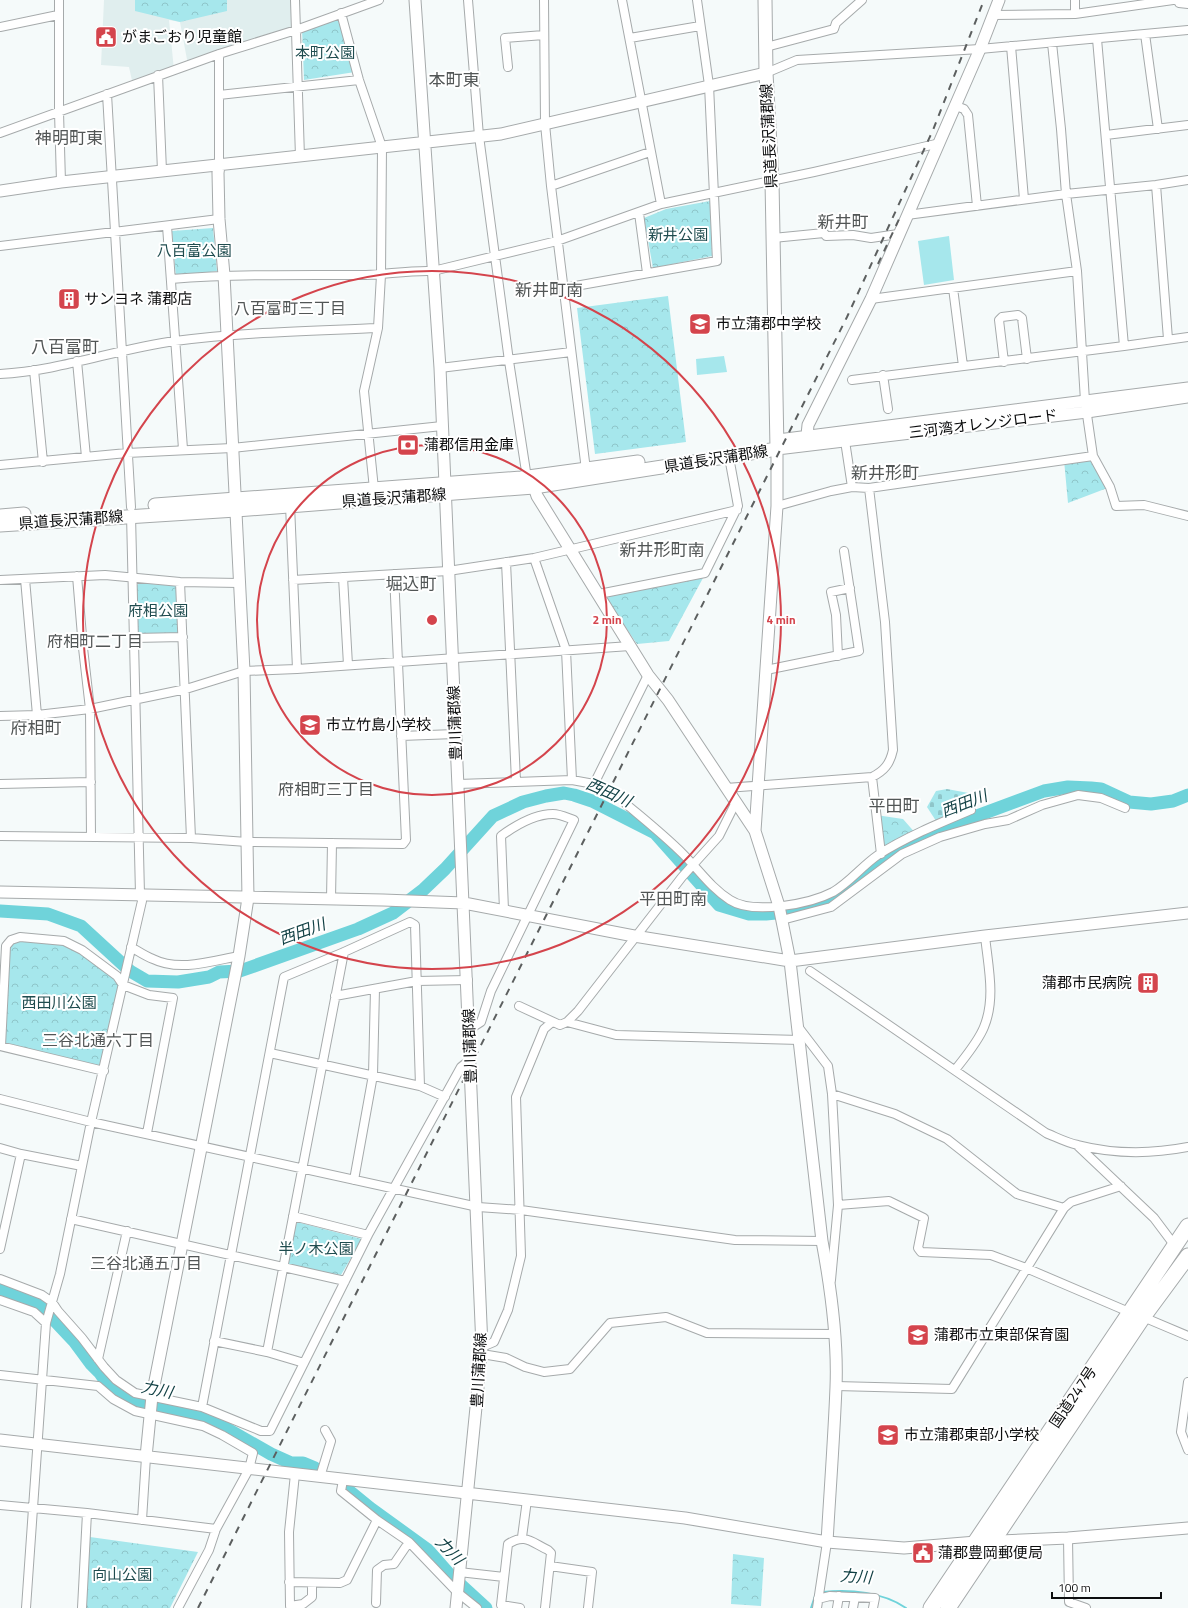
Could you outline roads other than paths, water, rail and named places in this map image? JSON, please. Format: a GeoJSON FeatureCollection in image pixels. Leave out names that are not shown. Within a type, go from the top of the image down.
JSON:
{"type":"FeatureCollection","features":[{"type":"Feature","properties":{"kind":"highway","name":"国道247号"},"geometry":{"type":"LineString","coordinates":[[948,1608],[992,1542],[1136,1315],[1188,1226]]}},
{"type":"Feature","properties":{"kind":"highway","name":"国道247号"},"geometry":{"type":"LineString","coordinates":[[931,1608],[1136,1315],[1188,1257]]}},
{"type":"Feature","properties":{"kind":"main road","name":"県道長沢蒲郡線"},"geometry":{"type":"LineString","coordinates":[[765,0],[766,73],[772,181],[778,445]]}},
{"type":"Feature","properties":{"kind":"main road","name":"県道長沢蒲郡線"},"geometry":{"type":"LineString","coordinates":[[235,505],[290,505],[444,489],[531,482],[729,457],[778,445]]}},
{"type":"Feature","properties":{"kind":"main road","name":"県道長沢蒲郡線"},"geometry":{"type":"LineString","coordinates":[[531,482],[586,470],[778,445]]}},
{"type":"Feature","properties":{"kind":"main road","name":"県道長沢蒲郡線"},"geometry":{"type":"LineString","coordinates":[[0,516],[235,505],[374,489],[444,489]]}},
{"type":"Feature","properties":{"kind":"main road","name":"県道長沢蒲郡線"},"geometry":{"type":"LineString","coordinates":[[0,525],[131,511]]}},
{"type":"Feature","properties":{"kind":"street"},"geometry":{"type":"LineString","coordinates":[[59,0],[59,112],[61,182]]}},
{"type":"Feature","properties":{"kind":"street"},"geometry":{"type":"LineString","coordinates":[[295,0],[300,157]]}},
{"type":"Feature","properties":{"kind":"street"},"geometry":{"type":"LineString","coordinates":[[0,133],[219,54],[296,30],[379,0]]}},
{"type":"Feature","properties":{"kind":"street","name":"豊川蒲郡線"},"geometry":{"type":"LineString","coordinates":[[415,0],[440,368],[444,489],[478,1207],[482,1350],[456,1608]]}},
{"type":"Feature","properties":{"kind":"street"},"geometry":{"type":"LineString","coordinates":[[468,0],[479,136],[509,360],[531,482],[537,496],[648,675],[668,700],[755,831],[779,906],[790,960],[799,1028],[822,1241],[831,1286],[834,1334],[836,1386],[827,1542],[817,1608]]}},
{"type":"Feature","properties":{"kind":"street"},"geometry":{"type":"LineString","coordinates":[[544,0],[545,124],[551,186],[586,470]]}},
{"type":"Feature","properties":{"kind":"street"},"geometry":{"type":"LineString","coordinates":[[622,0],[661,204]]}},
{"type":"Feature","properties":{"kind":"street"},"geometry":{"type":"LineString","coordinates":[[564,288],[717,261],[709,85],[697,0]]}},
{"type":"Feature","properties":{"kind":"street"},"geometry":{"type":"LineString","coordinates":[[766,47],[834,29],[836,22],[862,0]]}},
{"type":"Feature","properties":{"kind":"street"},"geometry":{"type":"LineString","coordinates":[[807,435],[808,425],[871,299],[898,234],[940,143],[994,15],[998,0]]}},
{"type":"Feature","properties":{"kind":"street"},"geometry":{"type":"LineString","coordinates":[[1075,14],[1076,0]]}},
{"type":"Feature","properties":{"kind":"street"},"geometry":{"type":"LineString","coordinates":[[994,15],[1075,14],[1174,0]]}},
{"type":"Feature","properties":{"kind":"street"},"geometry":{"type":"LineString","coordinates":[[1178,0],[1179,2],[1188,4]]}},
{"type":"Feature","properties":{"kind":"street"},"geometry":{"type":"LineString","coordinates":[[341,13],[359,80],[382,147],[381,274],[378,328],[364,391],[374,489]]}},
{"type":"Feature","properties":{"kind":"street"},"geometry":{"type":"LineString","coordinates":[[0,27],[58,15]]}},
{"type":"Feature","properties":{"kind":"street"},"geometry":{"type":"LineString","coordinates":[[630,38],[700,26]]}},
{"type":"Feature","properties":{"kind":"street"},"geometry":{"type":"LineString","coordinates":[[0,191],[61,182],[300,157],[523,130],[709,85],[766,73],[797,60],[980,49],[1188,30]]}},
{"type":"Feature","properties":{"kind":"street"},"geometry":{"type":"LineString","coordinates":[[1145,34],[1158,129]]}},
{"type":"Feature","properties":{"kind":"street"},"geometry":{"type":"LineString","coordinates":[[508,67],[505,38],[544,35]]}},
{"type":"Feature","properties":{"kind":"street"},"geometry":{"type":"LineString","coordinates":[[1097,38],[1124,346]]}},
{"type":"Feature","properties":{"kind":"street"},"geometry":{"type":"LineString","coordinates":[[1052,43],[1066,194],[1077,272],[1085,401],[1093,456],[1110,488],[1116,506],[1144,505],[1188,516]]}},
{"type":"Feature","properties":{"kind":"street"},"geometry":{"type":"LineString","coordinates":[[1011,46],[1024,199]]}},
{"type":"Feature","properties":{"kind":"street"},"geometry":{"type":"LineString","coordinates":[[142,1520],[152,1396],[238,958],[248,898],[244,671],[224,275],[219,219],[219,54]]}},
{"type":"Feature","properties":{"kind":"street"},"geometry":{"type":"LineString","coordinates":[[158,76],[162,171]]}},
{"type":"Feature","properties":{"kind":"street"},"geometry":{"type":"LineString","coordinates":[[219,95],[298,88],[359,80]]}},
{"type":"Feature","properties":{"kind":"street"},"geometry":{"type":"LineString","coordinates":[[26,1608],[46,1321],[60,1274],[91,1122],[142,901],[140,894],[131,511],[107,94]]}},
{"type":"Feature","properties":{"kind":"street"},"geometry":{"type":"LineString","coordinates":[[956,106],[964,109],[968,115],[977,206]]}},
{"type":"Feature","properties":{"kind":"street"},"geometry":{"type":"LineString","coordinates":[[1106,136],[1188,125]]}},
{"type":"Feature","properties":{"kind":"street"},"geometry":{"type":"LineString","coordinates":[[171,279],[224,275],[381,274],[421,270],[433,271],[558,241],[661,204],[772,181],[940,143]]}},
{"type":"Feature","properties":{"kind":"street"},"geometry":{"type":"LineString","coordinates":[[551,186],[650,152]]}},
{"type":"Feature","properties":{"kind":"street"},"geometry":{"type":"LineString","coordinates":[[907,216],[1024,199],[1156,185],[1188,180]]}},
{"type":"Feature","properties":{"kind":"street"},"geometry":{"type":"LineString","coordinates":[[1156,185],[1168,339]]}},
{"type":"Feature","properties":{"kind":"street"},"geometry":{"type":"LineString","coordinates":[[639,213],[647,273]]}},
{"type":"Feature","properties":{"kind":"street"},"geometry":{"type":"LineString","coordinates":[[0,246],[219,219]]}},
{"type":"Feature","properties":{"kind":"street"},"geometry":{"type":"LineString","coordinates":[[167,226],[183,449]]}},
{"type":"Feature","properties":{"kind":"street"},"geometry":{"type":"LineString","coordinates":[[773,238],[824,233],[826,236],[854,235],[871,238],[898,234]]}},
{"type":"Feature","properties":{"kind":"street"},"geometry":{"type":"LineString","coordinates":[[871,299],[1077,272]]}},
{"type":"Feature","properties":{"kind":"street"},"geometry":{"type":"LineString","coordinates":[[953,288],[963,366]]}},
{"type":"Feature","properties":{"kind":"street"},"geometry":{"type":"LineString","coordinates":[[1004,362],[999,320],[1002,317],[1018,315],[1022,318],[1027,359]]}},
{"type":"Feature","properties":{"kind":"street"},"geometry":{"type":"LineString","coordinates":[[0,374],[34,370],[122,350],[175,341],[226,336],[378,328]]}},
{"type":"Feature","properties":{"kind":"street"},"geometry":{"type":"LineString","coordinates":[[852,380],[883,375],[1081,353],[1188,337]]}},
{"type":"Feature","properties":{"kind":"street"},"geometry":{"type":"LineString","coordinates":[[440,368],[571,352]]}},
{"type":"Feature","properties":{"kind":"street"},"geometry":{"type":"LineString","coordinates":[[77,361],[86,457]]}},
{"type":"Feature","properties":{"kind":"street"},"geometry":{"type":"LineString","coordinates":[[34,370],[43,462]]}},
{"type":"Feature","properties":{"kind":"street"},"geometry":{"type":"LineString","coordinates":[[883,375],[888,409]]}},
{"type":"Feature","properties":{"kind":"street","name":"三河湾オレンジロード"},"geometry":{"type":"LineString","coordinates":[[778,445],[807,435],[1188,388]]}},
{"type":"Feature","properties":{"kind":"street","name":"三河湾オレンジロード"},"geometry":{"type":"LineString","coordinates":[[778,445],[844,441],[1087,412],[1188,397]]}},
{"type":"Feature","properties":{"kind":"street"},"geometry":{"type":"LineString","coordinates":[[0,465],[127,453],[183,449],[232,448],[442,426]]}},
{"type":"Feature","properties":{"kind":"street"},"geometry":{"type":"LineString","coordinates":[[844,441],[852,488]]}},
{"type":"Feature","properties":{"kind":"street"},"geometry":{"type":"LineString","coordinates":[[755,831],[776,506],[778,445]]}},
{"type":"Feature","properties":{"kind":"street"},"geometry":{"type":"LineString","coordinates":[[776,506],[831,490],[869,488],[1093,456]]}},
{"type":"Feature","properties":{"kind":"street"},"geometry":{"type":"LineString","coordinates":[[599,594],[704,573],[738,506],[729,457]]}},
{"type":"Feature","properties":{"kind":"street"},"geometry":{"type":"LineString","coordinates":[[726,788],[872,777],[881,772],[891,762],[893,750],[886,622],[869,488]]}},
{"type":"Feature","properties":{"kind":"street"},"geometry":{"type":"LineString","coordinates":[[290,505],[297,669]]}},
{"type":"Feature","properties":{"kind":"street"},"geometry":{"type":"LineString","coordinates":[[293,580],[448,571],[534,558],[571,551],[737,510]]}},
{"type":"Feature","properties":{"kind":"street"},"geometry":{"type":"LineString","coordinates":[[766,670],[859,651],[844,551]]}},
{"type":"Feature","properties":{"kind":"street"},"geometry":{"type":"LineString","coordinates":[[534,558],[566,650],[572,780]]}},
{"type":"Feature","properties":{"kind":"street"},"geometry":{"type":"LineString","coordinates":[[506,562],[516,781]]}},
{"type":"Feature","properties":{"kind":"street"},"geometry":{"type":"LineString","coordinates":[[0,836],[191,838],[248,842],[403,844],[406,840],[394,574]]}},
{"type":"Feature","properties":{"kind":"street"},"geometry":{"type":"LineString","coordinates":[[0,580],[105,575],[180,582],[239,583]]}},
{"type":"Feature","properties":{"kind":"street"},"geometry":{"type":"LineString","coordinates":[[77,576],[90,709],[91,837]]}},
{"type":"Feature","properties":{"kind":"street"},"geometry":{"type":"LineString","coordinates":[[343,578],[348,665]]}},
{"type":"Feature","properties":{"kind":"street"},"geometry":{"type":"LineString","coordinates":[[25,579],[37,715]]}},
{"type":"Feature","properties":{"kind":"street"},"geometry":{"type":"LineString","coordinates":[[180,582],[186,689],[191,838]]}},
{"type":"Feature","properties":{"kind":"street"},"geometry":{"type":"LineString","coordinates":[[838,656],[836,615],[831,592],[850,588]]}},
{"type":"Feature","properties":{"kind":"street"},"geometry":{"type":"LineString","coordinates":[[134,638],[183,637]]}},
{"type":"Feature","properties":{"kind":"street"},"geometry":{"type":"LineString","coordinates":[[0,716],[37,715],[90,709],[186,689],[244,671],[452,659],[630,646]]}},
{"type":"Feature","properties":{"kind":"street"},"geometry":{"type":"LineString","coordinates":[[458,784],[572,780],[594,784],[648,675]]}},
{"type":"Feature","properties":{"kind":"street"},"geometry":{"type":"LineString","coordinates":[[401,736],[456,734]]}},
{"type":"Feature","properties":{"kind":"street"},"geometry":{"type":"LineString","coordinates":[[872,777],[881,854]]}},
{"type":"Feature","properties":{"kind":"street"},"geometry":{"type":"LineString","coordinates":[[0,784],[91,782]]}},
{"type":"Feature","properties":{"kind":"street"},"geometry":{"type":"LineString","coordinates":[[782,920],[831,907],[902,854],[940,837],[985,824],[1008,820],[1042,805],[1078,795],[1101,798],[1125,808]]}},
{"type":"Feature","properties":{"kind":"street"},"geometry":{"type":"LineString","coordinates":[[519,1006],[551,1023],[560,1026],[567,1022],[578,1011],[634,936],[682,877],[719,836],[736,802]]}},
{"type":"Feature","properties":{"kind":"street"},"geometry":{"type":"LineString","coordinates":[[626,804],[660,832],[714,889],[732,901],[748,906],[779,906],[805,902],[833,892],[881,854],[938,824],[971,810]]}},
{"type":"Feature","properties":{"kind":"street"},"geometry":{"type":"LineString","coordinates":[[470,1029],[481,1022],[491,991],[530,915],[574,820],[553,814],[515,825],[501,836],[504,910]]}},
{"type":"Feature","properties":{"kind":"street"},"geometry":{"type":"LineString","coordinates":[[331,899],[332,844]]}},
{"type":"Feature","properties":{"kind":"street"},"geometry":{"type":"LineString","coordinates":[[0,892],[140,894],[464,903],[634,936],[790,960],[1188,913]]}},
{"type":"Feature","properties":{"kind":"street"},"geometry":{"type":"LineString","coordinates":[[202,1407],[284,977],[410,922],[415,925],[420,1086]]}},
{"type":"Feature","properties":{"kind":"street"},"geometry":{"type":"LineString","coordinates":[[955,1070],[984,1028],[989,1012],[991,996],[985,936]]}},
{"type":"Feature","properties":{"kind":"street"},"geometry":{"type":"LineString","coordinates":[[104,1071],[1,1046],[6,946],[11,940],[20,937],[64,941],[82,950],[124,982],[149,995],[173,998],[147,1133]]}},
{"type":"Feature","properties":{"kind":"street"},"geometry":{"type":"LineString","coordinates":[[132,945],[154,960],[176,964],[196,964],[238,958]]}},
{"type":"Feature","properties":{"kind":"street"},"geometry":{"type":"LineString","coordinates":[[267,1352],[344,952]]}},
{"type":"Feature","properties":{"kind":"street"},"geometry":{"type":"LineString","coordinates":[[810,971],[1046,1133],[1077,1145],[1114,1151],[1165,1152],[1188,1147]]}},
{"type":"Feature","properties":{"kind":"street"},"geometry":{"type":"LineString","coordinates":[[335,996],[417,982],[468,980]]}},
{"type":"Feature","properties":{"kind":"street"},"geometry":{"type":"LineString","coordinates":[[354,1180],[373,1075],[375,989]]}},
{"type":"Feature","properties":{"kind":"street"},"geometry":{"type":"LineString","coordinates":[[567,1022],[616,1035],[800,1040]]}},
{"type":"Feature","properties":{"kind":"street"},"geometry":{"type":"LineString","coordinates":[[482,1350],[494,1342],[508,1310],[521,1256],[521,1210],[516,1097],[544,1029],[551,1023]]}},
{"type":"Feature","properties":{"kind":"street"},"geometry":{"type":"LineString","coordinates":[[799,1028],[828,1066],[832,1094],[838,1205],[831,1286]]}},
{"type":"Feature","properties":{"kind":"street"},"geometry":{"type":"LineString","coordinates":[[270,1053],[420,1086],[445,1097]]}},
{"type":"Feature","properties":{"kind":"street"},"geometry":{"type":"LineString","coordinates":[[0,1280],[42,1295],[116,1380],[135,1393],[202,1407],[261,1432],[270,1431],[368,1234],[461,1067],[471,1059]]}},
{"type":"Feature","properties":{"kind":"street"},"geometry":{"type":"LineString","coordinates":[[832,1094],[895,1114],[947,1139],[1017,1194],[1064,1208]]}},
{"type":"Feature","properties":{"kind":"street"},"geometry":{"type":"LineString","coordinates":[[0,1099],[91,1122],[147,1133],[249,1157],[302,1167],[478,1207],[521,1210],[735,1240],[822,1241]]}},
{"type":"Feature","properties":{"kind":"street"},"geometry":{"type":"LineString","coordinates":[[1077,1145],[1154,1218],[1175,1246]]}},
{"type":"Feature","properties":{"kind":"street"},"geometry":{"type":"LineString","coordinates":[[0,1148],[21,1154],[82,1166]]}},
{"type":"Feature","properties":{"kind":"street"},"geometry":{"type":"LineString","coordinates":[[0,1249],[4,1215],[21,1154]]}},
{"type":"Feature","properties":{"kind":"street"},"geometry":{"type":"LineString","coordinates":[[836,1386],[952,1389],[1064,1208],[1071,1202],[1121,1186]]}},
{"type":"Feature","properties":{"kind":"street"},"geometry":{"type":"LineString","coordinates":[[838,1205],[888,1201],[924,1218],[918,1248],[921,1252],[991,1255],[1026,1268],[1188,1336]]}},
{"type":"Feature","properties":{"kind":"street"},"geometry":{"type":"LineString","coordinates":[[294,1216],[368,1234]]}},
{"type":"Feature","properties":{"kind":"street"},"geometry":{"type":"LineString","coordinates":[[71,1219],[230,1256],[345,1280]]}},
{"type":"Feature","properties":{"kind":"street"},"geometry":{"type":"LineString","coordinates":[[98,1359],[127,1231]]}},
{"type":"Feature","properties":{"kind":"street"},"geometry":{"type":"LineString","coordinates":[[0,1300],[34,1312],[46,1321]]}},
{"type":"Feature","properties":{"kind":"street"},"geometry":{"type":"LineString","coordinates":[[482,1350],[506,1358],[525,1367],[544,1372],[570,1369],[610,1324],[666,1317],[707,1333],[834,1334]]}},
{"type":"Feature","properties":{"kind":"street"},"geometry":{"type":"LineString","coordinates":[[214,1341],[267,1352],[304,1363]]}},
{"type":"Feature","properties":{"kind":"street"},"geometry":{"type":"LineString","coordinates":[[0,1374],[98,1386],[124,1406],[135,1411],[150,1413],[203,1426],[253,1452],[249,1469],[216,1529],[209,1550],[178,1608]]}},
{"type":"Feature","properties":{"kind":"street"},"geometry":{"type":"LineString","coordinates":[[1188,1382],[1181,1432],[1188,1450]]}},
{"type":"Feature","properties":{"kind":"street"},"geometry":{"type":"LineString","coordinates":[[320,1477],[331,1441],[325,1430]]}},
{"type":"Feature","properties":{"kind":"street"},"geometry":{"type":"LineString","coordinates":[[0,1440],[685,1518],[827,1542],[904,1548],[976,1542],[1068,1538],[1188,1528]]}},
{"type":"Feature","properties":{"kind":"street"},"geometry":{"type":"LineString","coordinates":[[295,1474],[290,1532],[290,1606],[303,1604],[312,1597],[312,1583]]}},
{"type":"Feature","properties":{"kind":"street"},"geometry":{"type":"LineString","coordinates":[[343,1480],[341,1491],[409,1542],[458,1582],[477,1608]]}},
{"type":"Feature","properties":{"kind":"street"},"geometry":{"type":"LineString","coordinates":[[522,1537],[527,1500]]}},
{"type":"Feature","properties":{"kind":"street"},"geometry":{"type":"LineString","coordinates":[[0,1505],[87,1513],[216,1529]]}},
{"type":"Feature","properties":{"kind":"street"},"geometry":{"type":"LineString","coordinates":[[82,1608],[87,1513]]}},
{"type":"Feature","properties":{"kind":"street"},"geometry":{"type":"LineString","coordinates":[[289,1582],[340,1583],[347,1580],[378,1520]]}},
{"type":"Feature","properties":{"kind":"street"},"geometry":{"type":"LineString","coordinates":[[520,1608],[501,1605],[508,1544],[517,1538],[522,1537],[551,1553],[545,1608]]}},
{"type":"Feature","properties":{"kind":"street"},"geometry":{"type":"LineString","coordinates":[[1068,1538],[1069,1602],[1086,1608]]}},
{"type":"Feature","properties":{"kind":"street"},"geometry":{"type":"LineString","coordinates":[[376,1604],[377,1570],[384,1565],[394,1564],[409,1542]]}},
{"type":"Feature","properties":{"kind":"street"},"geometry":{"type":"LineString","coordinates":[[550,1566],[592,1572],[588,1608]]}},
{"type":"Feature","properties":{"kind":"street"},"geometry":{"type":"LineString","coordinates":[[458,1582],[504,1577]]}},
{"type":"Feature","properties":{"kind":"street"},"geometry":{"type":"LineString","coordinates":[[819,1594],[830,1596],[875,1598],[873,1608]]}},
{"type":"Feature","properties":{"kind":"street"},"geometry":{"type":"LineString","coordinates":[[837,1608],[839,1596]]}},
{"type":"Feature","properties":{"kind":"street"},"geometry":{"type":"LineString","coordinates":[[853,1608],[855,1597]]}},
{"type":"Feature","properties":{"kind":"waterway","name":"西田川"},"geometry":{"type":"LineString","coordinates":[[0,911],[48,914],[81,926],[130,971],[147,981],[178,982],[209,977],[219,972],[240,971],[358,929],[393,913],[423,890],[445,869],[493,816],[523,802],[546,796],[564,793],[592,801],[655,833],[719,905],[749,914],[766,914],[795,911],[837,896],[879,862],[897,850],[947,827],[1044,791],[1068,787],[1101,789],[1129,802],[1151,804],[1173,801],[1188,795]]}},
{"type":"Feature","properties":{"kind":"waterway","name":"力川"},"geometry":{"type":"LineString","coordinates":[[0,1290],[32,1301],[42,1307],[74,1341],[112,1390],[135,1404],[161,1406],[187,1412],[213,1421],[271,1454],[291,1463],[303,1463],[315,1468]]}},
{"type":"Feature","properties":{"kind":"waterway","name":"力川"},"geometry":{"type":"LineString","coordinates":[[348,1490],[428,1550],[450,1575],[486,1608]]}},
{"type":"Feature","properties":{"kind":"waterway","name":"力川"},"geometry":{"type":"LineString","coordinates":[[823,1592],[844,1591],[877,1595],[887,1598],[906,1608]]}},
{"type":"Feature","properties":{"kind":"waterway","name":"力川"},"geometry":{"type":"LineString","coordinates":[[811,1608],[816,1593]]}},
{"type":"Feature","properties":{"kind":"railway"},"geometry":{"type":"LineString","coordinates":[[198,1608],[847,317],[933,130],[984,0]]}},
{"type":"Feature","properties":{"kind":"railway"},"geometry":{"type":"LineString","coordinates":[[878,264],[901,215]]}},
{"type":"Feature","properties":{"kind":"place","name":"がまごおり児童館"},"geometry":{"type":"Point","coordinates":[106,37]}},
{"type":"Feature","properties":{"kind":"place","name":"サンヨネ 蒲郡店"},"geometry":{"type":"Point","coordinates":[69,299]}},
{"type":"Feature","properties":{"kind":"place","name":"市立蒲郡中学校"},"geometry":{"type":"Point","coordinates":[700,324]}},
{"type":"Feature","properties":{"kind":"place","name":"蒲郡信用金庫"},"geometry":{"type":"Point","coordinates":[408,445]}},
{"type":"Feature","properties":{"kind":"place","name":"市立竹島小学校"},"geometry":{"type":"Point","coordinates":[310,725]}},
{"type":"Feature","properties":{"kind":"place","name":"蒲郡市民病院"},"geometry":{"type":"Point","coordinates":[1148,983]}},
{"type":"Feature","properties":{"kind":"place","name":"蒲郡市立東部保育園"},"geometry":{"type":"Point","coordinates":[918,1335]}},
{"type":"Feature","properties":{"kind":"place","name":"市立蒲郡東部小学校"},"geometry":{"type":"Point","coordinates":[888,1435]}},
{"type":"Feature","properties":{"kind":"place","name":"蒲郡豊岡郵便局"},"geometry":{"type":"Point","coordinates":[923,1553]}},
{"type":"Feature","properties":{"kind":"district","name":"本町東"},"geometry":{"type":"Point","coordinates":[454,80]}},
{"type":"Feature","properties":{"kind":"district","name":"神明町東"},"geometry":{"type":"Point","coordinates":[69,138]}},
{"type":"Feature","properties":{"kind":"district","name":"新井町"},"geometry":{"type":"Point","coordinates":[843,222]}},
{"type":"Feature","properties":{"kind":"district","name":"新井町南"},"geometry":{"type":"Point","coordinates":[549,290]}},
{"type":"Feature","properties":{"kind":"district","name":"八百富町三丁目"},"geometry":{"type":"Point","coordinates":[290,308]}},
{"type":"Feature","properties":{"kind":"district","name":"八百富町"},"geometry":{"type":"Point","coordinates":[65,347]}},
{"type":"Feature","properties":{"kind":"district","name":"新井形町"},"geometry":{"type":"Point","coordinates":[885,473]}},
{"type":"Feature","properties":{"kind":"district","name":"新井形町南"},"geometry":{"type":"Point","coordinates":[662,550]}},
{"type":"Feature","properties":{"kind":"district","name":"堀込町"},"geometry":{"type":"Point","coordinates":[411,584]}},
{"type":"Feature","properties":{"kind":"district","name":"府相町二丁目"},"geometry":{"type":"Point","coordinates":[95,641]}},
{"type":"Feature","properties":{"kind":"district","name":"府相町"},"geometry":{"type":"Point","coordinates":[36,728]}},
{"type":"Feature","properties":{"kind":"district","name":"府相町三丁目"},"geometry":{"type":"Point","coordinates":[326,789]}},
{"type":"Feature","properties":{"kind":"district","name":"平田町"},"geometry":{"type":"Point","coordinates":[894,806]}},
{"type":"Feature","properties":{"kind":"district","name":"平田町南"},"geometry":{"type":"Point","coordinates":[673,899]}},
{"type":"Feature","properties":{"kind":"district","name":"三谷北通六丁目"},"geometry":{"type":"Point","coordinates":[98,1040]}},
{"type":"Feature","properties":{"kind":"district","name":"三谷北通五丁目"},"geometry":{"type":"Point","coordinates":[146,1263]}},
{"type":"Feature","properties":{"kind":"park label","name":"本町公園"},"geometry":{"type":"Point","coordinates":[325,53]}},
{"type":"Feature","properties":{"kind":"park label","name":"新井公園"},"geometry":{"type":"Point","coordinates":[678,235]}},
{"type":"Feature","properties":{"kind":"park label","name":"八百富公園"},"geometry":{"type":"Point","coordinates":[194,251]}},
{"type":"Feature","properties":{"kind":"park label","name":"府相公園"},"geometry":{"type":"Point","coordinates":[158,611]}},
{"type":"Feature","properties":{"kind":"park label","name":"西田川公園"},"geometry":{"type":"Point","coordinates":[59,1003]}},
{"type":"Feature","properties":{"kind":"park label","name":"半ノ木公園"},"geometry":{"type":"Point","coordinates":[316,1249]}},
{"type":"Feature","properties":{"kind":"park label","name":"向山公園"},"geometry":{"type":"Point","coordinates":[122,1575]}}]}
